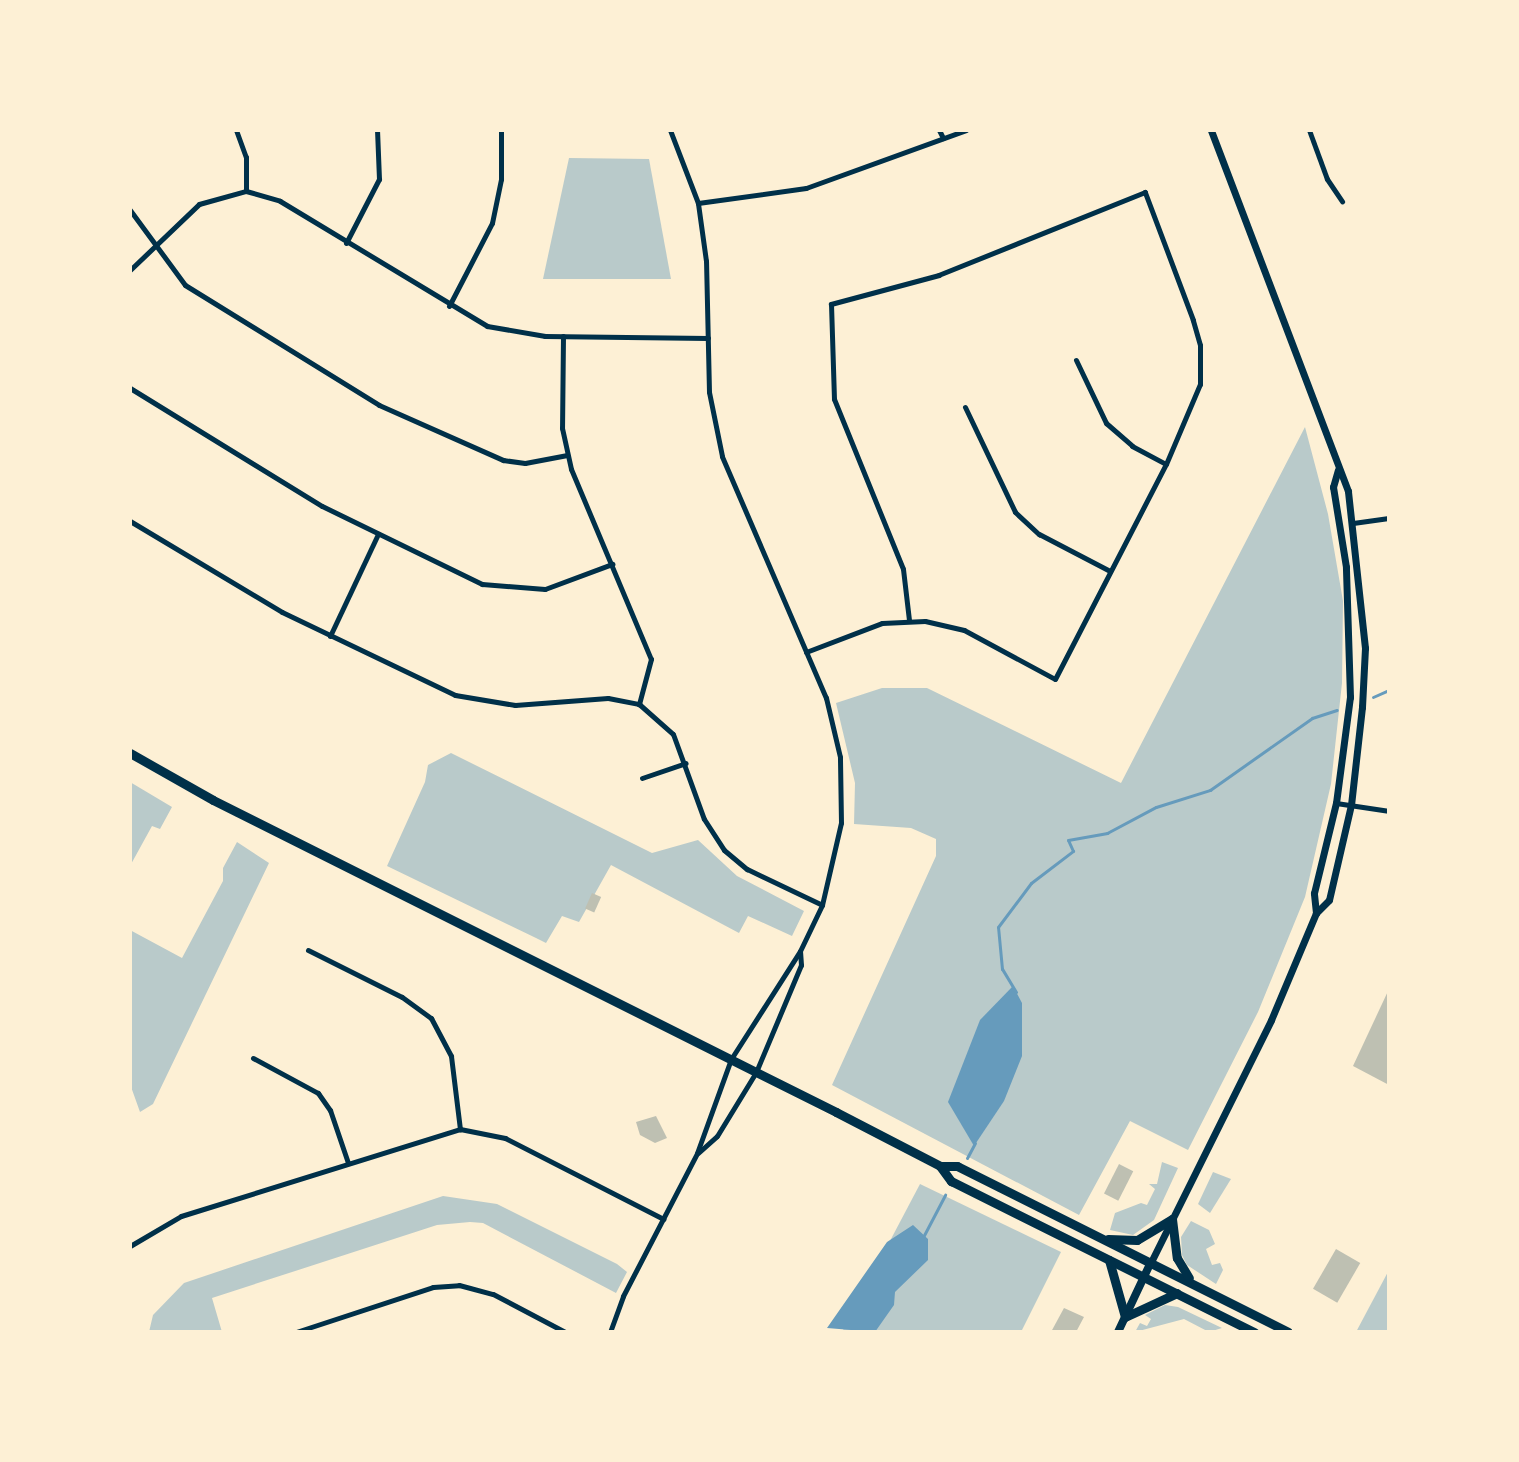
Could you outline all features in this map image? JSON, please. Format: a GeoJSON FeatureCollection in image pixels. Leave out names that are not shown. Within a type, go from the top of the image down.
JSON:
{"type":"FeatureCollection","features":[{"type":"Feature","properties":{"kind":"main road"},"geometry":{"type":"LineString","coordinates":[[130,753],[213,800],[940,1166],[951,1181],[1254,1332]]}},
{"type":"Feature","properties":{"kind":"main road"},"geometry":{"type":"LineString","coordinates":[[940,1166],[957,1166],[1288,1332]]}},
{"type":"Feature","properties":{"kind":"main road"},"geometry":{"type":"LineString","coordinates":[[1101,1239],[1137,1240],[1172,1219],[1177,1258],[1191,1281]]}},
{"type":"Feature","properties":{"kind":"main road"},"geometry":{"type":"LineString","coordinates":[[1109,1260],[1125,1317]]}},
{"type":"Feature","properties":{"kind":"main road"},"geometry":{"type":"LineString","coordinates":[[1118,1332],[1151,1262]]}},
{"type":"Feature","properties":{"kind":"main road"},"geometry":{"type":"LineString","coordinates":[[1125,1317],[1177,1293]]}},
{"type":"Feature","properties":{"kind":"street"},"geometry":{"type":"LineString","coordinates":[[236,130],[246,157],[246,191]]}},
{"type":"Feature","properties":{"kind":"street"},"geometry":{"type":"LineString","coordinates":[[346,243],[379,179],[377,130]]}},
{"type":"Feature","properties":{"kind":"street"},"geometry":{"type":"LineString","coordinates":[[449,306],[492,223],[501,179],[501,130]]}},
{"type":"Feature","properties":{"kind":"street"},"geometry":{"type":"LineString","coordinates":[[610,1332],[623,1296],[697,1153],[731,1059],[800,951],[822,905],[841,823],[840,757],[826,698],[722,456],[709,392],[698,203],[670,130]]}},
{"type":"Feature","properties":{"kind":"street"},"geometry":{"type":"LineString","coordinates":[[939,130],[943,138]]}},
{"type":"Feature","properties":{"kind":"street"},"geometry":{"type":"LineString","coordinates":[[698,203],[806,188],[966,130]]}},
{"type":"Feature","properties":{"kind":"street"},"geometry":{"type":"LineString","coordinates":[[1151,1262],[1276,1009],[1316,913],[1329,900],[1351,805],[1365,648],[1353,523],[1338,470],[1211,130]]}},
{"type":"Feature","properties":{"kind":"street"},"geometry":{"type":"LineString","coordinates":[[1309,130],[1342,201]]}},
{"type":"Feature","properties":{"kind":"street"},"geometry":{"type":"LineString","coordinates":[[130,270],[199,204],[246,191],[280,201],[449,306],[487,326],[563,336],[708,338]]}},
{"type":"Feature","properties":{"kind":"street"},"geometry":{"type":"LineString","coordinates":[[806,652],[867,626],[909,620],[964,630],[1055,679],[1166,464],[1200,384],[1200,345],[1145,192],[939,275],[831,304],[834,399],[903,569],[909,620]]}},
{"type":"Feature","properties":{"kind":"street"},"geometry":{"type":"LineString","coordinates":[[130,210],[152,246],[185,285],[379,405],[503,460],[525,463],[567,455]]}},
{"type":"Feature","properties":{"kind":"street"},"geometry":{"type":"LineString","coordinates":[[563,336],[561,408],[567,455],[651,659],[639,704]]}},
{"type":"Feature","properties":{"kind":"street"},"geometry":{"type":"LineString","coordinates":[[1076,360],[1106,423],[1132,446],[1166,464]]}},
{"type":"Feature","properties":{"kind":"street"},"geometry":{"type":"LineString","coordinates":[[130,388],[322,506],[463,577],[505,589],[553,587],[612,564]]}},
{"type":"Feature","properties":{"kind":"street"},"geometry":{"type":"LineString","coordinates":[[965,407],[1015,512],[1039,534],[1110,571]]}},
{"type":"Feature","properties":{"kind":"street"},"geometry":{"type":"LineString","coordinates":[[1316,913],[1314,893],[1336,803],[1350,697],[1351,641],[1342,525],[1333,487],[1338,470]]}},
{"type":"Feature","properties":{"kind":"street"},"geometry":{"type":"LineString","coordinates":[[1353,523],[1389,518]]}},
{"type":"Feature","properties":{"kind":"street"},"geometry":{"type":"LineString","coordinates":[[130,521],[258,599],[427,684],[471,700],[537,706],[608,698],[639,704],[668,727],[686,763],[704,819],[724,850],[747,869],[822,905]]}},
{"type":"Feature","properties":{"kind":"street"},"geometry":{"type":"LineString","coordinates":[[330,636],[378,534]]}},
{"type":"Feature","properties":{"kind":"street"},"geometry":{"type":"LineString","coordinates":[[642,778],[686,763]]}},
{"type":"Feature","properties":{"kind":"street"},"geometry":{"type":"LineString","coordinates":[[1336,803],[1389,811]]}},
{"type":"Feature","properties":{"kind":"street"},"geometry":{"type":"LineString","coordinates":[[308,950],[402,997],[431,1018],[451,1056],[460,1129]]}},
{"type":"Feature","properties":{"kind":"street"},"geometry":{"type":"LineString","coordinates":[[697,1153],[717,1136],[756,1072],[801,965],[800,951]]}},
{"type":"Feature","properties":{"kind":"street"},"geometry":{"type":"LineString","coordinates":[[253,1058],[318,1093],[330,1110],[348,1163]]}},
{"type":"Feature","properties":{"kind":"street"},"geometry":{"type":"LineString","coordinates":[[130,1246],[181,1216],[460,1129],[505,1138],[663,1219]]}},
{"type":"Feature","properties":{"kind":"street"},"geometry":{"type":"LineString","coordinates":[[296,1332],[433,1287],[459,1285],[493,1294],[565,1332]]}},
{"type":"Feature","properties":{"kind":"shaded area"},"geometry":{"type":"Polygon","coordinates":[[[569,158],[649,159],[671,279],[543,279],[569,158]]]}},
{"type":"Feature","properties":{"kind":"shaded area"},"geometry":{"type":"Polygon","coordinates":[[[1305,427],[1328,514],[1343,601],[1342,683],[1331,784],[1305,897],[1258,1012],[1188,1150],[1130,1121],[1079,1215],[832,1085],[936,856],[936,839],[911,828],[854,824],[855,783],[836,703],[882,688],[927,688],[1121,783],[1305,427]]]}},
{"type":"Feature","properties":{"kind":"shaded area"},"geometry":{"type":"Polygon","coordinates":[[[451,753],[652,853],[698,840],[737,876],[804,911],[792,936],[748,916],[739,933],[611,865],[579,922],[562,916],[546,943],[387,866],[425,782],[428,765],[451,753]]]}},
{"type":"Feature","properties":{"kind":"shaded area"},"geometry":{"type":"Polygon","coordinates":[[[130,782],[172,807],[160,829],[152,826],[130,866],[130,782]]]}},
{"type":"Feature","properties":{"kind":"shaded area"},"geometry":{"type":"Polygon","coordinates":[[[237,842],[269,863],[153,1104],[140,1112],[130,1084],[130,930],[182,958],[223,881],[223,868],[237,842]]]}},
{"type":"Feature","properties":{"kind":"shaded area"},"geometry":{"type":"Polygon","coordinates":[[[1162,1162],[1178,1168],[1154,1220],[1133,1235],[1110,1230],[1115,1213],[1141,1203],[1147,1205],[1155,1189],[1149,1184],[1157,1184],[1162,1162]]]}},
{"type":"Feature","properties":{"kind":"shaded area"},"geometry":{"type":"Polygon","coordinates":[[[1213,1172],[1231,1179],[1210,1213],[1198,1204],[1213,1172]]]}},
{"type":"Feature","properties":{"kind":"shaded area"},"geometry":{"type":"Polygon","coordinates":[[[920,1184],[1061,1252],[1021,1332],[842,1332],[920,1184]]]}},
{"type":"Feature","properties":{"kind":"shaded area"},"geometry":{"type":"Polygon","coordinates":[[[443,1196],[497,1204],[617,1264],[627,1272],[616,1293],[483,1223],[437,1225],[212,1298],[222,1332],[149,1332],[153,1315],[184,1283],[443,1196]]]}},
{"type":"Feature","properties":{"kind":"shaded area"},"geometry":{"type":"Polygon","coordinates":[[[1191,1221],[1209,1230],[1215,1244],[1206,1249],[1212,1265],[1220,1263],[1223,1270],[1216,1284],[1187,1265],[1182,1255],[1181,1237],[1191,1221]]]}},
{"type":"Feature","properties":{"kind":"shaded area"},"geometry":{"type":"Polygon","coordinates":[[[1389,1270],[1389,1332],[1356,1332],[1389,1270]]]}},
{"type":"Feature","properties":{"kind":"shaded area"},"geometry":{"type":"Polygon","coordinates":[[[1165,1305],[1178,1307],[1222,1328],[1209,1332],[1184,1319],[1135,1332],[1140,1323],[1147,1326],[1151,1319],[1145,1315],[1165,1305]]]}},
{"type":"Feature","properties":{"kind":"water"},"geometry":{"type":"Polygon","coordinates":[[[1013,986],[1022,1003],[1022,1056],[1004,1101],[974,1146],[948,1102],[980,1020],[1013,986]]]}},
{"type":"Feature","properties":{"kind":"water"},"geometry":{"type":"Polygon","coordinates":[[[913,1225],[928,1239],[928,1260],[895,1292],[894,1305],[875,1332],[827,1328],[887,1242],[913,1225]]]}},
{"type":"Feature","properties":{"kind":"building"},"geometry":{"type":"Polygon","coordinates":[[[592,893],[601,897],[594,913],[585,909],[592,893]]]}},
{"type":"Feature","properties":{"kind":"building"},"geometry":{"type":"Polygon","coordinates":[[[1389,989],[1389,1085],[1353,1066],[1389,989]]]}},
{"type":"Feature","properties":{"kind":"building"},"geometry":{"type":"Polygon","coordinates":[[[656,1116],[667,1138],[655,1143],[640,1135],[636,1122],[656,1116]]]}},
{"type":"Feature","properties":{"kind":"building"},"geometry":{"type":"Polygon","coordinates":[[[1119,1164],[1133,1171],[1118,1201],[1104,1193],[1119,1164]]]}},
{"type":"Feature","properties":{"kind":"building"},"geometry":{"type":"Polygon","coordinates":[[[1336,1249],[1360,1263],[1337,1303],[1313,1289],[1336,1249]]]}},
{"type":"Feature","properties":{"kind":"building"},"geometry":{"type":"Polygon","coordinates":[[[1064,1308],[1084,1317],[1076,1332],[1051,1332],[1064,1308]]]}},
{"type":"Feature","properties":{"kind":"waterway"},"geometry":{"type":"LineString","coordinates":[[1373,697],[1389,690]]}},
{"type":"Feature","properties":{"kind":"waterway"},"geometry":{"type":"LineString","coordinates":[[1016,992],[1002,969],[998,927],[1031,883],[1073,851],[1068,840],[1107,833],[1156,807],[1210,790],[1312,718],[1337,710]]}},
{"type":"Feature","properties":{"kind":"waterway"},"geometry":{"type":"LineString","coordinates":[[967,1158],[975,1143]]}},
{"type":"Feature","properties":{"kind":"waterway"},"geometry":{"type":"LineString","coordinates":[[922,1239],[945,1195]]}}]}
